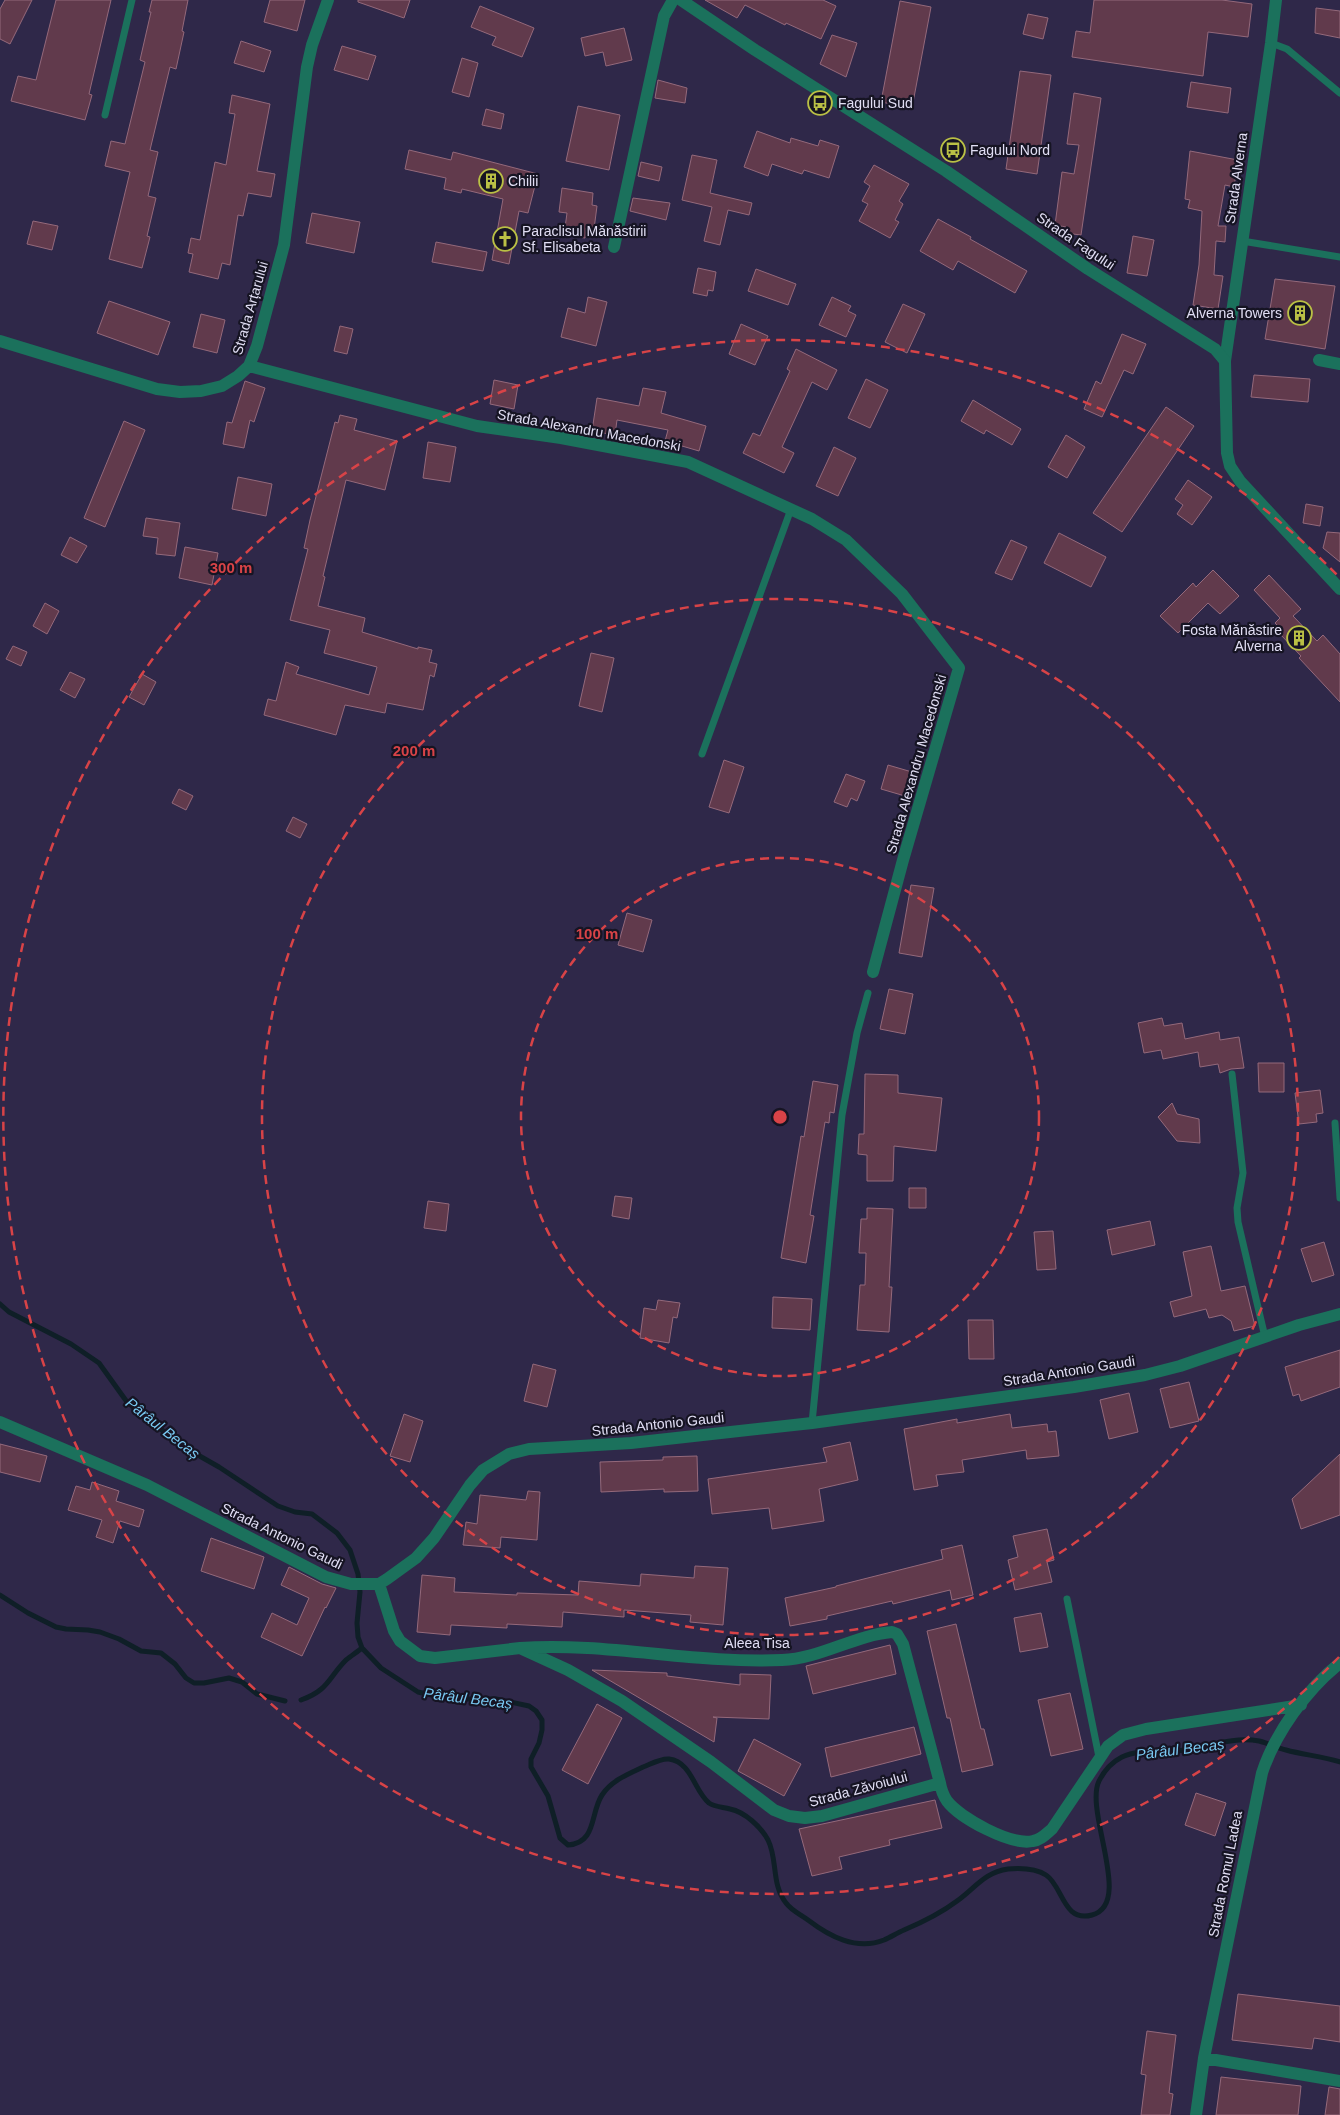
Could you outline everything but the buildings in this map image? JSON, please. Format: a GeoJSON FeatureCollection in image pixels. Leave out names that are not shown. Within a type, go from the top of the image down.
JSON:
{"type":"FeatureCollection","features":[{"type":"Feature","properties":{"kind":"street","name":"Strada Arțarului"},"geometry":{"type":"LineString","coordinates":[[0,341],[157,389],[180,392],[201,391],[222,386],[249,366],[257,346],[284,245],[307,67],[312,45],[328,0]]}},
{"type":"Feature","properties":{"kind":"street"},"geometry":{"type":"LineString","coordinates":[[614,247],[664,16],[673,0]]}},
{"type":"Feature","properties":{"kind":"street","name":"Strada Fagului"},"geometry":{"type":"LineString","coordinates":[[681,0],[754,50],[938,166],[1088,269],[1216,349],[1225,361]]}},
{"type":"Feature","properties":{"kind":"street","name":"Strada Alverna"},"geometry":{"type":"LineString","coordinates":[[1225,361],[1276,0]]}},
{"type":"Feature","properties":{"kind":"street"},"geometry":{"type":"LineString","coordinates":[[1319,360],[1340,364]]}},
{"type":"Feature","properties":{"kind":"street"},"geometry":{"type":"LineString","coordinates":[[1225,361],[1225,435],[1230,466],[1240,481],[1340,589]]}},
{"type":"Feature","properties":{"kind":"street","name":"Strada Alexandru Macedonski"},"geometry":{"type":"LineString","coordinates":[[249,366],[477,426],[561,438],[688,462],[812,519],[846,540],[878,569],[902,594],[959,668],[903,860],[873,972]]}},
{"type":"Feature","properties":{"kind":"street","name":"Strada Antonio Gaudi"},"geometry":{"type":"LineString","coordinates":[[0,1422],[147,1485],[326,1576],[353,1584],[373,1584],[416,1558],[443,1526],[474,1480],[489,1466],[509,1454],[528,1449],[631,1443],[812,1422],[1074,1387],[1145,1374],[1214,1356],[1299,1325],[1340,1314]]}},
{"type":"Feature","properties":{"kind":"street"},"geometry":{"type":"LineString","coordinates":[[373,1584],[394,1631],[409,1649],[420,1656],[435,1658],[520,1648]]}},
{"type":"Feature","properties":{"kind":"street","name":"Aleea Tisa"},"geometry":{"type":"LineString","coordinates":[[520,1648],[569,1646],[746,1660],[785,1660],[892,1632],[897,1634],[903,1644],[940,1783]]}},
{"type":"Feature","properties":{"kind":"street","name":"Strada Zăvoiului"},"geometry":{"type":"LineString","coordinates":[[520,1648],[568,1670],[622,1701],[711,1762],[774,1810],[789,1816],[805,1818],[822,1816],[940,1783]]}},
{"type":"Feature","properties":{"kind":"street","name":"Strada Romul Ladea"},"geometry":{"type":"LineString","coordinates":[[1196,2115],[1204,2058],[1254,1807],[1267,1759],[1274,1743],[1301,1705],[1321,1680],[1340,1663]]}},
{"type":"Feature","properties":{"kind":"street"},"geometry":{"type":"LineString","coordinates":[[940,1783],[948,1803],[979,1825],[1014,1840],[1034,1841],[1052,1829],[1112,1741],[1129,1732],[1301,1705]]}},
{"type":"Feature","properties":{"kind":"street"},"geometry":{"type":"LineString","coordinates":[[1204,2058],[1340,2081]]}},
{"type":"Feature","properties":{"kind":"lane"},"geometry":{"type":"LineString","coordinates":[[105,115],[132,0]]}},
{"type":"Feature","properties":{"kind":"lane"},"geometry":{"type":"LineString","coordinates":[[1271,43],[1287,49],[1340,93]]}},
{"type":"Feature","properties":{"kind":"lane"},"geometry":{"type":"LineString","coordinates":[[1242,241],[1340,257]]}},
{"type":"Feature","properties":{"kind":"lane"},"geometry":{"type":"LineString","coordinates":[[702,754],[791,509]]}},
{"type":"Feature","properties":{"kind":"lane"},"geometry":{"type":"LineString","coordinates":[[812,1422],[842,1115],[857,1034],[868,993]]}},
{"type":"Feature","properties":{"kind":"lane"},"geometry":{"type":"LineString","coordinates":[[1232,1074],[1243,1173],[1237,1208],[1238,1222],[1266,1337]]}},
{"type":"Feature","properties":{"kind":"lane"},"geometry":{"type":"LineString","coordinates":[[1335,1122],[1340,1198]]}},
{"type":"Feature","properties":{"kind":"lane"},"geometry":{"type":"LineString","coordinates":[[1067,1599],[1099,1758]]}},
{"type":"Feature","properties":{"kind":"waterway","name":"Pârâul Becaș"},"geometry":{"type":"LineString","coordinates":[[0,1304],[9,1312],[71,1344],[99,1363],[127,1402],[182,1446],[219,1467],[278,1506],[295,1512],[312,1514],[337,1533],[350,1550],[358,1574],[360,1592],[357,1623],[358,1637],[362,1648],[381,1668],[418,1692],[448,1699],[496,1699],[529,1706],[536,1711],[542,1720],[542,1730],[539,1743],[531,1759],[531,1767],[548,1796],[560,1838],[568,1845],[584,1839],[591,1826],[602,1795],[620,1778],[659,1760],[669,1759],[677,1761],[688,1771],[709,1803],[741,1813],[761,1830],[771,1848],[778,1888],[788,1906],[825,1931],[843,1940],[863,1944],[884,1940],[938,1913],[993,1873],[1008,1869],[1032,1870],[1046,1875],[1052,1880],[1069,1909],[1075,1914],[1082,1916],[1092,1915],[1104,1907],[1109,1894],[1109,1876],[1097,1813],[1096,1795],[1099,1781],[1106,1770],[1122,1757],[1142,1752],[1187,1750],[1228,1741],[1249,1740],[1340,1762]]}},
{"type":"Feature","properties":{"kind":"waterway"},"geometry":{"type":"LineString","coordinates":[[0,1595],[28,1613],[56,1627],[100,1632],[119,1639],[141,1651],[161,1653],[175,1664],[186,1678],[194,1683],[229,1678],[242,1682],[257,1694],[285,1701]]}},
{"type":"Feature","properties":{"kind":"waterway"},"geometry":{"type":"LineString","coordinates":[[301,1700],[323,1688],[340,1666],[362,1648]]}},
{"type":"Feature","properties":{"kind":"place","name":"Fagului Sud"},"geometry":{"type":"Point","coordinates":[820,103]}},
{"type":"Feature","properties":{"kind":"place","name":"Fagului Nord"},"geometry":{"type":"Point","coordinates":[953,150]}},
{"type":"Feature","properties":{"kind":"place","name":"Chilii"},"geometry":{"type":"Point","coordinates":[491,181]}},
{"type":"Feature","properties":{"kind":"place","name":"Paraclisul Mănăstirii Sf. Elisabeta"},"geometry":{"type":"Point","coordinates":[505,239]}},
{"type":"Feature","properties":{"kind":"place","name":"Alverna Towers"},"geometry":{"type":"Point","coordinates":[1300,313]}},
{"type":"Feature","properties":{"kind":"place","name":"Fosta Mănăstire Alverna"},"geometry":{"type":"Point","coordinates":[1299,638]}}]}
